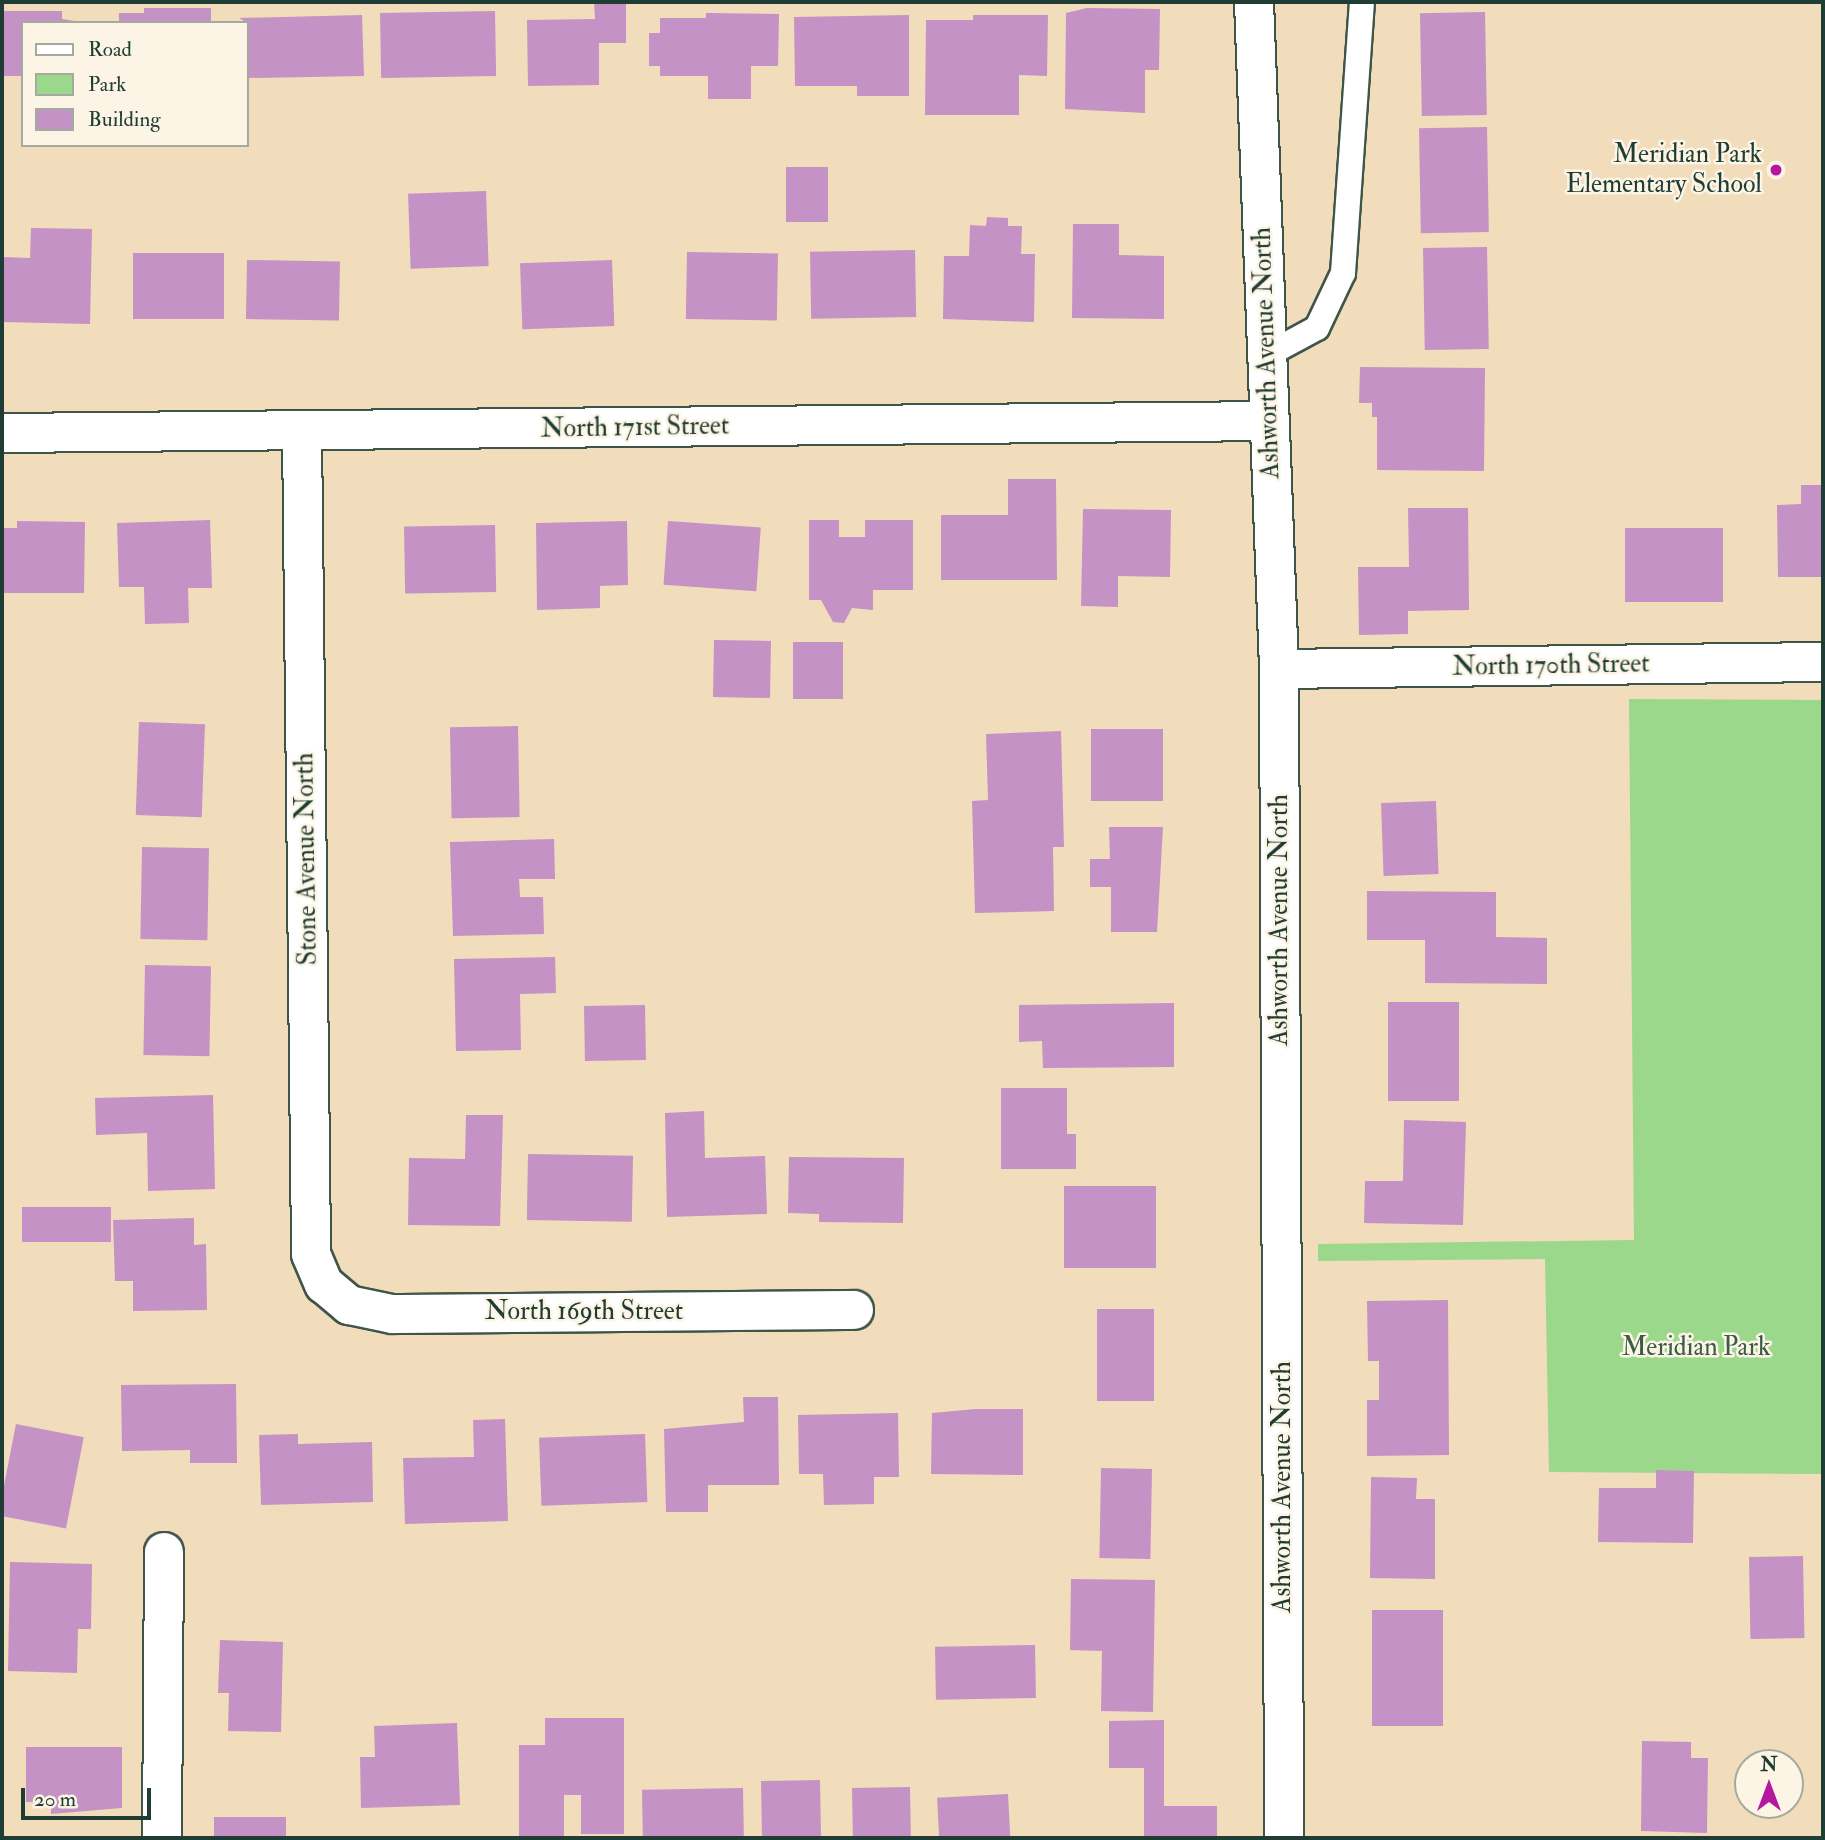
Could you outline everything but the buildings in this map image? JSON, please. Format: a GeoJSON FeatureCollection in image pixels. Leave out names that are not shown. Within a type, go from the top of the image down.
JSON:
{"type":"FeatureCollection","features":[{"type":"Feature","properties":{"kind":"street","name":"Ashworth Avenue North"},"geometry":{"type":"LineString","coordinates":[[1254,2],[1279,669],[1284,1838]]}},
{"type":"Feature","properties":{"kind":"street","name":"North 171st Street"},"geometry":{"type":"LineString","coordinates":[[2,433],[1268,421]]}},
{"type":"Feature","properties":{"kind":"street","name":"Stone Avenue North"},"geometry":{"type":"LineString","coordinates":[[302,431],[311,1254],[324,1284]]}},
{"type":"Feature","properties":{"kind":"street","name":"North 170th Street"},"geometry":{"type":"LineString","coordinates":[[1279,669],[1823,662]]}},
{"type":"Feature","properties":{"kind":"street","name":"North 169th Street"},"geometry":{"type":"LineString","coordinates":[[324,1284],[349,1305],[392,1314],[854,1310]]}},
{"type":"Feature","properties":{"kind":"street"},"geometry":{"type":"LineString","coordinates":[[162,1838],[164,1552]]}},
{"type":"Feature","properties":{"kind":"lane"},"geometry":{"type":"LineString","coordinates":[[1266,355],[1317,328],[1343,273],[1362,2]]}},
{"type":"Feature","properties":{"kind":"green space","name":"Meridian Park"},"geometry":{"type":"Polygon","coordinates":[[[1629,699],[1823,700],[1823,1474],[1549,1472],[1545,1259],[1318,1261],[1318,1244],[1634,1240],[1629,699]]]}},
{"type":"Feature","properties":{"kind":"place","name":"Meridian Park Elementary School"},"geometry":{"type":"Point","coordinates":[1776,170]}}]}
